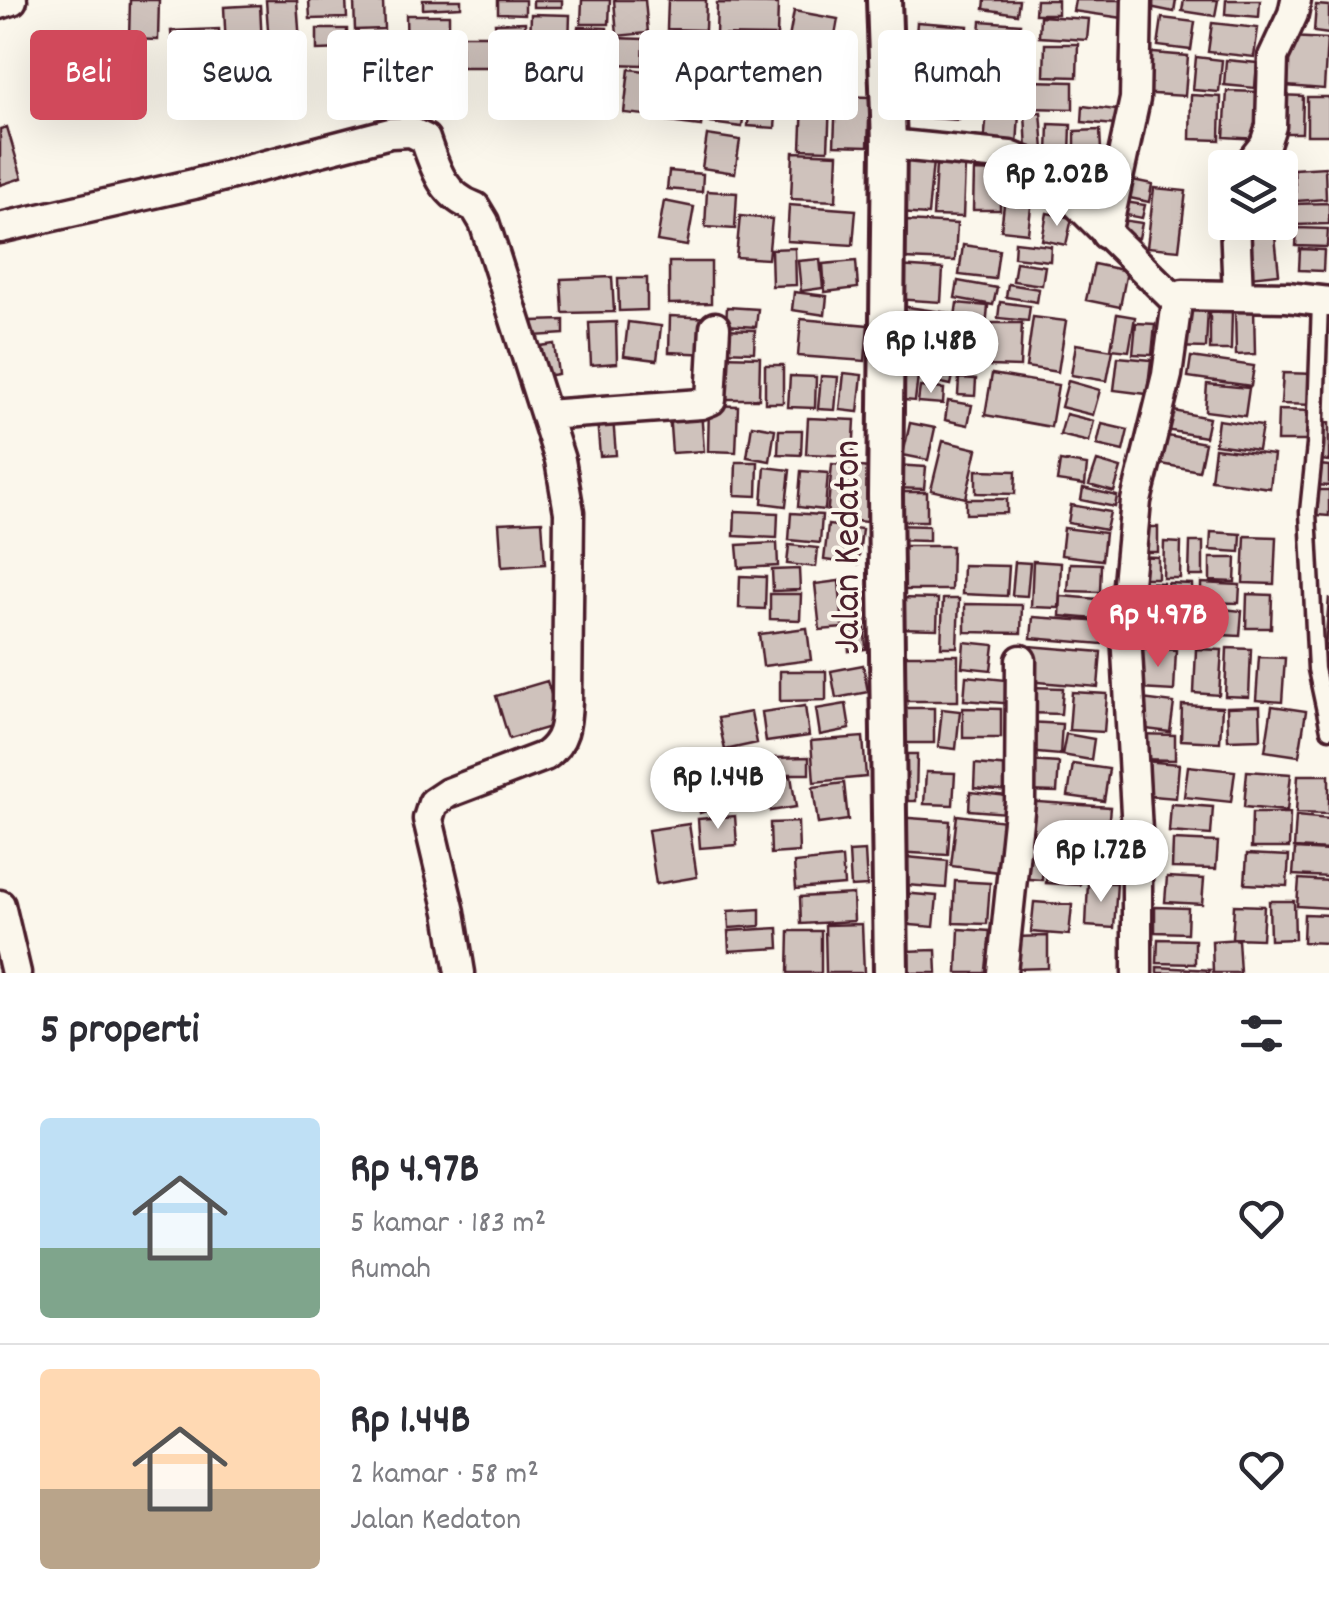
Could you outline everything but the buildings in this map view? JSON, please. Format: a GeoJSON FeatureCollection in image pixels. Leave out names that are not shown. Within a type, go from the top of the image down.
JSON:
{"type":"FeatureCollection","features":[{"type":"Feature","properties":{"kind":"street"},"geometry":{"type":"LineString","coordinates":[[0,4],[12,0]]}},
{"type":"Feature","properties":{"kind":"street","name":"Jalan Kedaton"},"geometry":{"type":"LineString","coordinates":[[884,0],[889,144],[885,496],[891,973]]}},
{"type":"Feature","properties":{"kind":"street"},"geometry":{"type":"LineString","coordinates":[[1106,234],[1135,100],[1137,0]]}},
{"type":"Feature","properties":{"kind":"street"},"geometry":{"type":"LineString","coordinates":[[1260,150],[1271,126],[1272,57],[1296,0]]}},
{"type":"Feature","properties":{"kind":"street"},"geometry":{"type":"LineString","coordinates":[[0,228],[411,132],[425,139],[446,189],[461,202],[475,206],[484,222],[560,460],[569,512],[566,727],[558,747],[545,756],[448,793],[433,803],[428,819],[460,973]]}},
{"type":"Feature","properties":{"kind":"street"},"geometry":{"type":"LineString","coordinates":[[889,144],[1010,156],[1041,168],[1177,302]]}},
{"type":"Feature","properties":{"kind":"street"},"geometry":{"type":"LineString","coordinates":[[1235,240],[1238,295]]}},
{"type":"Feature","properties":{"kind":"street"},"geometry":{"type":"LineString","coordinates":[[1138,973],[1136,831],[1125,615],[1136,501],[1167,375],[1177,302],[1182,295],[1238,295],[1325,302]]}},
{"type":"Feature","properties":{"kind":"street"},"geometry":{"type":"LineString","coordinates":[[546,414],[701,404],[711,400],[715,327]]}},
{"type":"Feature","properties":{"kind":"street"},"geometry":{"type":"LineString","coordinates":[[1002,973],[1020,802],[1022,660]]}},
{"type":"Feature","properties":{"kind":"street"},"geometry":{"type":"LineString","coordinates":[[0,905],[16,973]]}},
{"type":"Feature","properties":{"kind":"lane"},"geometry":{"type":"LineString","coordinates":[[1325,302],[1308,512],[1316,669],[1329,730]]}}]}
